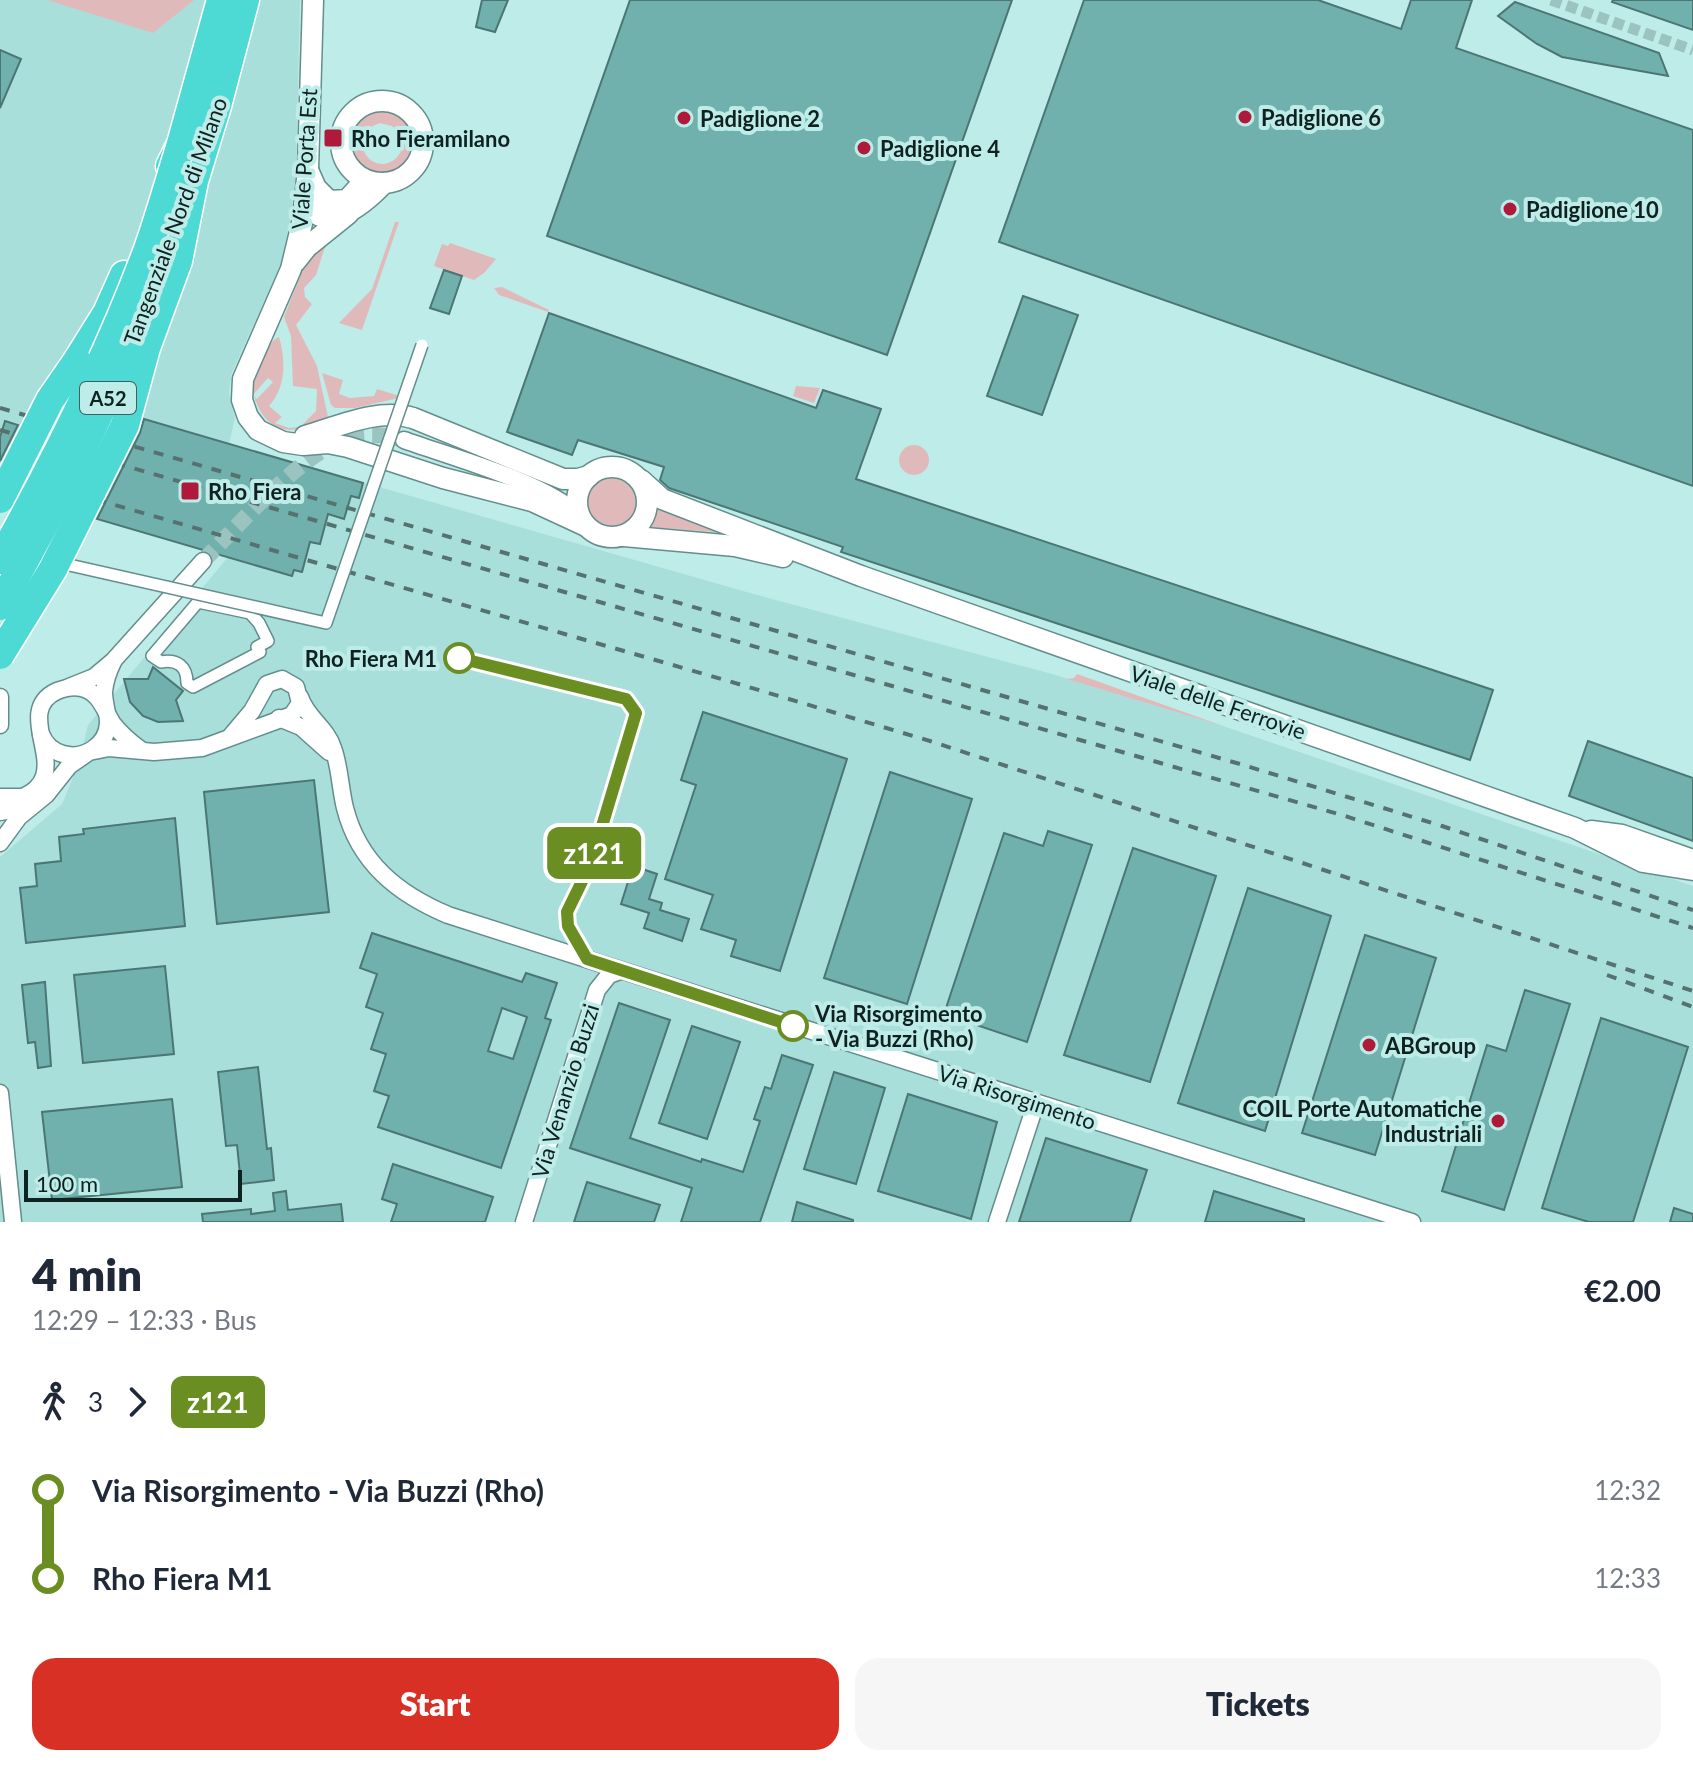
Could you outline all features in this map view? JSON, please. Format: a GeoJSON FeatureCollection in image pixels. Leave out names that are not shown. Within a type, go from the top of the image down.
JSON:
{"type":"FeatureCollection","features":[{"type":"Feature","properties":{"kind":"highway","name":"Tangenziale Nord di Milano"},"geometry":{"type":"LineString","coordinates":[[0,560],[76,417],[148,249],[221,0]]}},
{"type":"Feature","properties":{"kind":"highway","name":"Tangenziale Nord di Milano"},"geometry":{"type":"LineString","coordinates":[[0,606],[65,486],[126,357],[194,181],[245,0]]}},
{"type":"Feature","properties":{"kind":"highway"},"geometry":{"type":"LineString","coordinates":[[0,499],[50,400],[107,313],[149,210],[181,144]]}},
{"type":"Feature","properties":{"kind":"highway"},"geometry":{"type":"LineString","coordinates":[[0,655],[53,569],[125,425],[146,348],[178,261],[194,181]]}},
{"type":"Feature","properties":{"kind":"street","name":"Viale Porta Est"},"geometry":{"type":"LineString","coordinates":[[272,438],[258,430],[248,417],[241,386],[299,244],[308,169],[313,0]]}},
{"type":"Feature","properties":{"kind":"street"},"geometry":{"type":"LineString","coordinates":[[291,269],[301,253],[384,183],[411,172],[423,150],[420,125],[401,105],[387,101],[368,103],[349,117],[341,143],[343,156],[358,186],[350,198],[338,202],[323,197],[308,169]]}},
{"type":"Feature","properties":{"kind":"street"},"geometry":{"type":"LineString","coordinates":[[350,168],[367,180],[384,183]]}},
{"type":"Feature","properties":{"kind":"street"},"geometry":{"type":"LineString","coordinates":[[306,196],[310,208],[322,216],[333,218],[350,212]]}},
{"type":"Feature","properties":{"kind":"street"},"geometry":{"type":"LineString","coordinates":[[0,550],[326,623],[422,345]]}},
{"type":"Feature","properties":{"kind":"street"},"geometry":{"type":"LineString","coordinates":[[272,438],[299,437],[374,416],[395,414],[413,418],[563,479],[585,480]]}},
{"type":"Feature","properties":{"kind":"street"},"geometry":{"type":"LineString","coordinates":[[272,438],[294,444],[328,443],[348,447],[443,478],[532,501],[583,522]]}},
{"type":"Feature","properties":{"kind":"street"},"geometry":{"type":"LineString","coordinates":[[404,440],[523,483],[567,504],[583,522],[603,537],[624,536],[639,526],[647,509],[646,491],[641,480],[622,468],[599,469],[570,490],[523,483]]}},
{"type":"Feature","properties":{"kind":"street"},"geometry":{"type":"LineString","coordinates":[[583,522],[577,504],[585,480]]}},
{"type":"Feature","properties":{"kind":"street","name":"Viale delle Ferrovie"},"geometry":{"type":"LineString","coordinates":[[641,480],[662,499],[861,576],[1575,828],[1643,862],[1693,870]]}},
{"type":"Feature","properties":{"kind":"street","name":"Viale delle Ferrovie"},"geometry":{"type":"LineString","coordinates":[[624,536],[735,546],[861,576]]}},
{"type":"Feature","properties":{"kind":"street"},"geometry":{"type":"LineString","coordinates":[[0,797],[23,797],[42,782],[46,769],[39,713],[51,694],[94,677],[113,661],[203,561]]}},
{"type":"Feature","properties":{"kind":"street"},"geometry":{"type":"LineString","coordinates":[[198,602],[250,613],[259,623],[268,641],[257,647],[260,652],[193,687],[187,683],[182,666],[172,661],[161,662],[152,656],[198,602]]}},
{"type":"Feature","properties":{"kind":"street"},"geometry":{"type":"LineString","coordinates":[[0,843],[19,817],[46,795],[69,766],[103,739],[108,722],[105,681],[113,661]]}},
{"type":"Feature","properties":{"kind":"street"},"geometry":{"type":"LineString","coordinates":[[40,732],[44,741],[58,753],[68,756],[109,748],[154,752],[190,750],[209,746],[295,712],[300,697],[295,685],[282,679],[271,682],[230,737]]}},
{"type":"Feature","properties":{"kind":"street"},"geometry":{"type":"LineString","coordinates":[[68,687],[92,692],[122,733],[140,749]]}},
{"type":"Feature","properties":{"kind":"street"},"geometry":{"type":"LineString","coordinates":[[262,692],[261,702],[270,716],[308,732],[336,763]]}},
{"type":"Feature","properties":{"kind":"street"},"geometry":{"type":"LineString","coordinates":[[0,697],[0,725]]}},
{"type":"Feature","properties":{"kind":"street","name":"Via Risorgimento"},"geometry":{"type":"LineString","coordinates":[[300,697],[308,714],[331,741],[345,807],[358,844],[376,869],[395,887],[423,904],[620,971],[1412,1222]]}},
{"type":"Feature","properties":{"kind":"street"},"geometry":{"type":"LineString","coordinates":[[0,812],[34,805]]}},
{"type":"Feature","properties":{"kind":"street","name":"Viale delle Ferrovie"},"geometry":{"type":"LineString","coordinates":[[1575,828],[1622,835],[1693,860]]}},
{"type":"Feature","properties":{"kind":"street","name":"Via Venanzio Buzzi"},"geometry":{"type":"LineString","coordinates":[[524,1222],[597,990],[609,975],[620,971]]}},
{"type":"Feature","properties":{"kind":"street"},"geometry":{"type":"LineString","coordinates":[[0,1093],[13,1222]]}},
{"type":"Feature","properties":{"kind":"street"},"geometry":{"type":"LineString","coordinates":[[997,1222],[1036,1103]]}},
{"type":"Feature","properties":{"kind":"shaded area"},"geometry":{"type":"Polygon","coordinates":[[[0,0],[300,0],[296,173],[291,215],[281,263],[231,375],[229,394],[235,418],[229,444],[750,593],[1052,674],[1226,727],[1693,886],[1693,1222],[0,1222],[0,857],[62,804],[79,763],[88,725],[228,557],[0,492],[0,0]]]}},
{"type":"Feature","properties":{"kind":"shaded area"},"geometry":{"type":"Polygon","coordinates":[[[47,0],[194,0],[153,33],[47,0]]]}},
{"type":"Feature","properties":{"kind":"shaded area"},"geometry":{"type":"Polygon","coordinates":[[[379,111],[393,114],[404,121],[411,131],[414,145],[404,166],[389,175],[374,173],[360,164],[351,151],[350,136],[358,121],[379,111]],[[380,123],[370,128],[364,136],[364,152],[376,163],[385,164],[394,160],[400,152],[401,136],[392,126],[380,123]]]}},
{"type":"Feature","properties":{"kind":"shaded area"},"geometry":{"type":"Polygon","coordinates":[[[358,214],[361,217],[326,244],[316,275],[304,288],[305,297],[312,304],[296,325],[317,366],[328,417],[294,430],[275,426],[260,409],[254,396],[257,399],[273,382],[268,378],[253,395],[260,362],[269,346],[279,337],[283,373],[279,391],[269,406],[282,417],[275,423],[289,428],[300,427],[316,411],[317,389],[293,386],[291,336],[284,317],[308,256],[358,214]]]}},
{"type":"Feature","properties":{"kind":"shaded area"},"geometry":{"type":"Polygon","coordinates":[[[395,222],[399,222],[362,330],[339,323],[372,289],[395,222]]]}},
{"type":"Feature","properties":{"kind":"shaded area"},"geometry":{"type":"Polygon","coordinates":[[[450,243],[496,259],[474,280],[434,266],[442,244],[448,246],[450,243]]]}},
{"type":"Feature","properties":{"kind":"shaded area"},"geometry":{"type":"Polygon","coordinates":[[[502,287],[548,312],[499,295],[494,288],[502,287]]]}},
{"type":"Feature","properties":{"kind":"shaded area"},"geometry":{"type":"Polygon","coordinates":[[[322,373],[343,380],[339,394],[350,398],[374,396],[377,389],[403,397],[355,408],[335,408],[331,405],[322,373]]]}},
{"type":"Feature","properties":{"kind":"shaded area"},"geometry":{"type":"Polygon","coordinates":[[[796,386],[820,388],[814,403],[793,396],[796,386]]]}},
{"type":"Feature","properties":{"kind":"shaded area"},"geometry":{"type":"Polygon","coordinates":[[[914,445],[920,446],[928,454],[928,466],[920,474],[914,475],[908,474],[900,466],[899,460],[900,454],[908,446],[914,445]]]}},
{"type":"Feature","properties":{"kind":"shaded area"},"geometry":{"type":"Polygon","coordinates":[[[611,478],[628,486],[636,503],[628,520],[611,528],[594,520],[586,503],[594,486],[611,478]]]}},
{"type":"Feature","properties":{"kind":"shaded area"},"geometry":{"type":"Polygon","coordinates":[[[657,506],[743,534],[649,527],[657,506]]]}},
{"type":"Feature","properties":{"kind":"shaded area"},"geometry":{"type":"Polygon","coordinates":[[[1077,674],[1226,727],[1067,679],[1077,674]]]}},
{"type":"Feature","properties":{"kind":"building"},"geometry":{"type":"Polygon","coordinates":[[[482,0],[508,0],[495,32],[476,27],[482,0]]]}},
{"type":"Feature","properties":{"kind":"building"},"geometry":{"type":"Polygon","coordinates":[[[630,0],[1012,0],[887,355],[547,236],[630,0]]]}},
{"type":"Feature","properties":{"kind":"building"},"geometry":{"type":"Polygon","coordinates":[[[1084,0],[1318,0],[1401,29],[1411,0],[1472,0],[1456,48],[1693,130],[1693,486],[999,242],[1084,0]]]}},
{"type":"Feature","properties":{"kind":"building"},"geometry":{"type":"Polygon","coordinates":[[[1693,0],[1693,30],[1612,2],[1693,0]]]}},
{"type":"Feature","properties":{"kind":"building"},"geometry":{"type":"Polygon","coordinates":[[[1515,2],[1659,53],[1668,76],[1562,57],[1537,44],[1498,16],[1515,2]]]}},
{"type":"Feature","properties":{"kind":"building"},"geometry":{"type":"Polygon","coordinates":[[[0,50],[21,59],[0,108],[0,50]]]}},
{"type":"Feature","properties":{"kind":"building"},"geometry":{"type":"Polygon","coordinates":[[[444,270],[462,276],[449,314],[430,308],[444,270]]]}},
{"type":"Feature","properties":{"kind":"building"},"geometry":{"type":"Polygon","coordinates":[[[1023,296],[1078,315],[1042,415],[987,396],[1023,296]]]}},
{"type":"Feature","properties":{"kind":"building"},"geometry":{"type":"Polygon","coordinates":[[[549,313],[816,408],[823,390],[881,409],[856,479],[1493,690],[1470,760],[841,552],[843,547],[669,488],[660,480],[664,467],[578,440],[572,455],[507,432],[549,313]]]}},
{"type":"Feature","properties":{"kind":"building"},"geometry":{"type":"Polygon","coordinates":[[[144,419],[363,483],[359,498],[351,496],[344,519],[328,514],[320,544],[310,542],[302,572],[294,570],[292,576],[97,519],[144,419]]]}},
{"type":"Feature","properties":{"kind":"building"},"geometry":{"type":"Polygon","coordinates":[[[5,421],[18,425],[0,461],[0,437],[5,421]]]}},
{"type":"Feature","properties":{"kind":"building"},"geometry":{"type":"Polygon","coordinates":[[[153,667],[183,691],[176,700],[183,721],[158,722],[143,716],[130,702],[124,679],[148,679],[153,667]]]}},
{"type":"Feature","properties":{"kind":"building"},"geometry":{"type":"Polygon","coordinates":[[[703,712],[847,759],[780,971],[731,956],[736,940],[701,929],[713,895],[665,879],[696,785],[681,780],[703,712]]]}},
{"type":"Feature","properties":{"kind":"building"},"geometry":{"type":"Polygon","coordinates":[[[1588,741],[1693,778],[1693,841],[1569,796],[1588,741]]]}},
{"type":"Feature","properties":{"kind":"building"},"geometry":{"type":"Polygon","coordinates":[[[890,772],[972,799],[907,1004],[824,978],[890,772]]]}},
{"type":"Feature","properties":{"kind":"building"},"geometry":{"type":"Polygon","coordinates":[[[314,780],[329,912],[217,924],[204,792],[314,780]]]}},
{"type":"Feature","properties":{"kind":"building"},"geometry":{"type":"Polygon","coordinates":[[[175,818],[185,926],[26,943],[20,888],[37,886],[35,864],[61,861],[59,837],[84,834],[83,829],[175,818]]]}},
{"type":"Feature","properties":{"kind":"building"},"geometry":{"type":"Polygon","coordinates":[[[1048,831],[1092,845],[1027,1042],[944,1014],[1004,833],[1043,846],[1048,831]]]}},
{"type":"Feature","properties":{"kind":"building"},"geometry":{"type":"Polygon","coordinates":[[[1133,848],[1216,876],[1150,1082],[1064,1055],[1133,848]]]}},
{"type":"Feature","properties":{"kind":"building"},"geometry":{"type":"Polygon","coordinates":[[[633,866],[657,874],[649,899],[662,903],[660,910],[689,919],[682,941],[644,928],[649,913],[621,904],[633,866]]]}},
{"type":"Feature","properties":{"kind":"building"},"geometry":{"type":"Polygon","coordinates":[[[1248,888],[1331,916],[1265,1131],[1178,1103],[1248,888]]]}},
{"type":"Feature","properties":{"kind":"building"},"geometry":{"type":"Polygon","coordinates":[[[372,933],[522,982],[526,973],[557,983],[545,1018],[551,1020],[501,1168],[378,1127],[389,1096],[374,1091],[386,1054],[371,1049],[383,1013],[366,1007],[377,974],[360,968],[372,933]],[[502,1008],[488,1051],[513,1059],[527,1017],[502,1008]]]}},
{"type":"Feature","properties":{"kind":"building","name":"ABGroup"},"geometry":{"type":"Polygon","coordinates":[[[1365,935],[1436,958],[1375,1155],[1302,1133],[1365,935]]]}},
{"type":"Feature","properties":{"kind":"building"},"geometry":{"type":"Polygon","coordinates":[[[165,966],[174,1054],[83,1063],[74,975],[165,966]]]}},
{"type":"Feature","properties":{"kind":"building"},"geometry":{"type":"Polygon","coordinates":[[[45,982],[51,1066],[38,1068],[35,1042],[28,1043],[22,985],[45,982]]]}},
{"type":"Feature","properties":{"kind":"building","name":"COIL Porte Automatiche Industriali"},"geometry":{"type":"Polygon","coordinates":[[[1525,990],[1570,1004],[1504,1210],[1442,1191],[1487,1045],[1506,1051],[1525,990]]]}},
{"type":"Feature","properties":{"kind":"building"},"geometry":{"type":"Polygon","coordinates":[[[619,1003],[670,1020],[630,1138],[701,1162],[702,1159],[743,1172],[760,1121],[754,1119],[765,1087],[771,1089],[782,1055],[813,1065],[760,1222],[681,1222],[692,1188],[570,1148],[619,1003]]]}},
{"type":"Feature","properties":{"kind":"building"},"geometry":{"type":"Polygon","coordinates":[[[1601,1018],[1688,1047],[1633,1222],[1589,1222],[1542,1208],[1601,1018]]]}},
{"type":"Feature","properties":{"kind":"building"},"geometry":{"type":"Polygon","coordinates":[[[692,1026],[740,1042],[707,1139],[659,1123],[692,1026]]]}},
{"type":"Feature","properties":{"kind":"building"},"geometry":{"type":"Polygon","coordinates":[[[258,1067],[267,1149],[271,1148],[274,1180],[241,1184],[237,1145],[226,1146],[218,1072],[258,1067]]]}},
{"type":"Feature","properties":{"kind":"building"},"geometry":{"type":"Polygon","coordinates":[[[834,1072],[885,1088],[856,1184],[804,1169],[834,1072]]]}},
{"type":"Feature","properties":{"kind":"building"},"geometry":{"type":"Polygon","coordinates":[[[908,1094],[997,1122],[971,1219],[878,1191],[908,1094]]]}},
{"type":"Feature","properties":{"kind":"building"},"geometry":{"type":"Polygon","coordinates":[[[172,1099],[182,1187],[52,1200],[42,1112],[172,1099]]]}},
{"type":"Feature","properties":{"kind":"building"},"geometry":{"type":"Polygon","coordinates":[[[1046,1138],[1147,1170],[1130,1222],[1019,1222],[1046,1138]]]}},
{"type":"Feature","properties":{"kind":"building"},"geometry":{"type":"Polygon","coordinates":[[[393,1164],[493,1197],[485,1222],[391,1222],[397,1204],[382,1199],[393,1164]]]}},
{"type":"Feature","properties":{"kind":"building"},"geometry":{"type":"Polygon","coordinates":[[[587,1182],[660,1205],[654,1222],[574,1222],[587,1182]]]}},
{"type":"Feature","properties":{"kind":"building"},"geometry":{"type":"Polygon","coordinates":[[[286,1191],[288,1210],[341,1204],[343,1222],[203,1222],[202,1214],[251,1209],[251,1214],[275,1211],[273,1193],[286,1191]]]}},
{"type":"Feature","properties":{"kind":"building"},"geometry":{"type":"Polygon","coordinates":[[[1214,1191],[1304,1219],[1304,1222],[1205,1222],[1214,1191]]]}},
{"type":"Feature","properties":{"kind":"building"},"geometry":{"type":"Polygon","coordinates":[[[797,1202],[853,1220],[853,1222],[792,1222],[797,1202]]]}},
{"type":"Feature","properties":{"kind":"building"},"geometry":{"type":"Polygon","coordinates":[[[1674,1208],[1693,1214],[1693,1222],[1670,1222],[1674,1208]]]}},
{"type":"Feature","properties":{"kind":"tunnel"},"geometry":{"type":"LineString","coordinates":[[1551,0],[1693,50]]}},
{"type":"Feature","properties":{"kind":"tunnel"},"geometry":{"type":"LineString","coordinates":[[203,561],[272,491],[331,445],[363,436],[404,440]]}},
{"type":"Feature","properties":{"kind":"railway"},"geometry":{"type":"LineString","coordinates":[[0,408],[1240,764],[1442,826],[1693,910]]}},
{"type":"Feature","properties":{"kind":"railway"},"geometry":{"type":"LineString","coordinates":[[0,430],[1345,816],[1693,928]]}},
{"type":"Feature","properties":{"kind":"railway"},"geometry":{"type":"LineString","coordinates":[[0,472],[930,741],[1693,991]]}},
{"type":"Feature","properties":{"kind":"railway"},"geometry":{"type":"LineString","coordinates":[[1607,975],[1693,1007]]}},
{"type":"Feature","properties":{"kind":"bus line","name":"z121"},"geometry":{"type":"LineString","coordinates":[[459,658],[626,699],[636,713],[591,863],[566,917],[575,941],[587,959],[793,1026]]}},
{"type":"Feature","properties":{"kind":"place","name":"Padiglione 6"},"geometry":{"type":"Point","coordinates":[1245,117]}},
{"type":"Feature","properties":{"kind":"place","name":"Padiglione 2"},"geometry":{"type":"Point","coordinates":[684,118]}},
{"type":"Feature","properties":{"kind":"place","name":"Rho Fieramilano"},"geometry":{"type":"Point","coordinates":[333,138]}},
{"type":"Feature","properties":{"kind":"place","name":"Padiglione 4"},"geometry":{"type":"Point","coordinates":[864,148]}},
{"type":"Feature","properties":{"kind":"place","name":"Padiglione 10"},"geometry":{"type":"Point","coordinates":[1510,209]}},
{"type":"Feature","properties":{"kind":"place","name":"Rho Fiera"},"geometry":{"type":"Point","coordinates":[190,491]}},
{"type":"Feature","properties":{"kind":"place","name":"Rho Fiera M1"},"geometry":{"type":"Point","coordinates":[459,658]}},
{"type":"Feature","properties":{"kind":"place","name":"Via Risorgimento - Via Buzzi (Rho)"},"geometry":{"type":"Point","coordinates":[793,1026]}},
{"type":"Feature","properties":{"kind":"place","name":"ABGroup"},"geometry":{"type":"Point","coordinates":[1369,1045]}},
{"type":"Feature","properties":{"kind":"place","name":"COIL Porte Automatiche Industriali"},"geometry":{"type":"Point","coordinates":[1498,1121]}}]}
